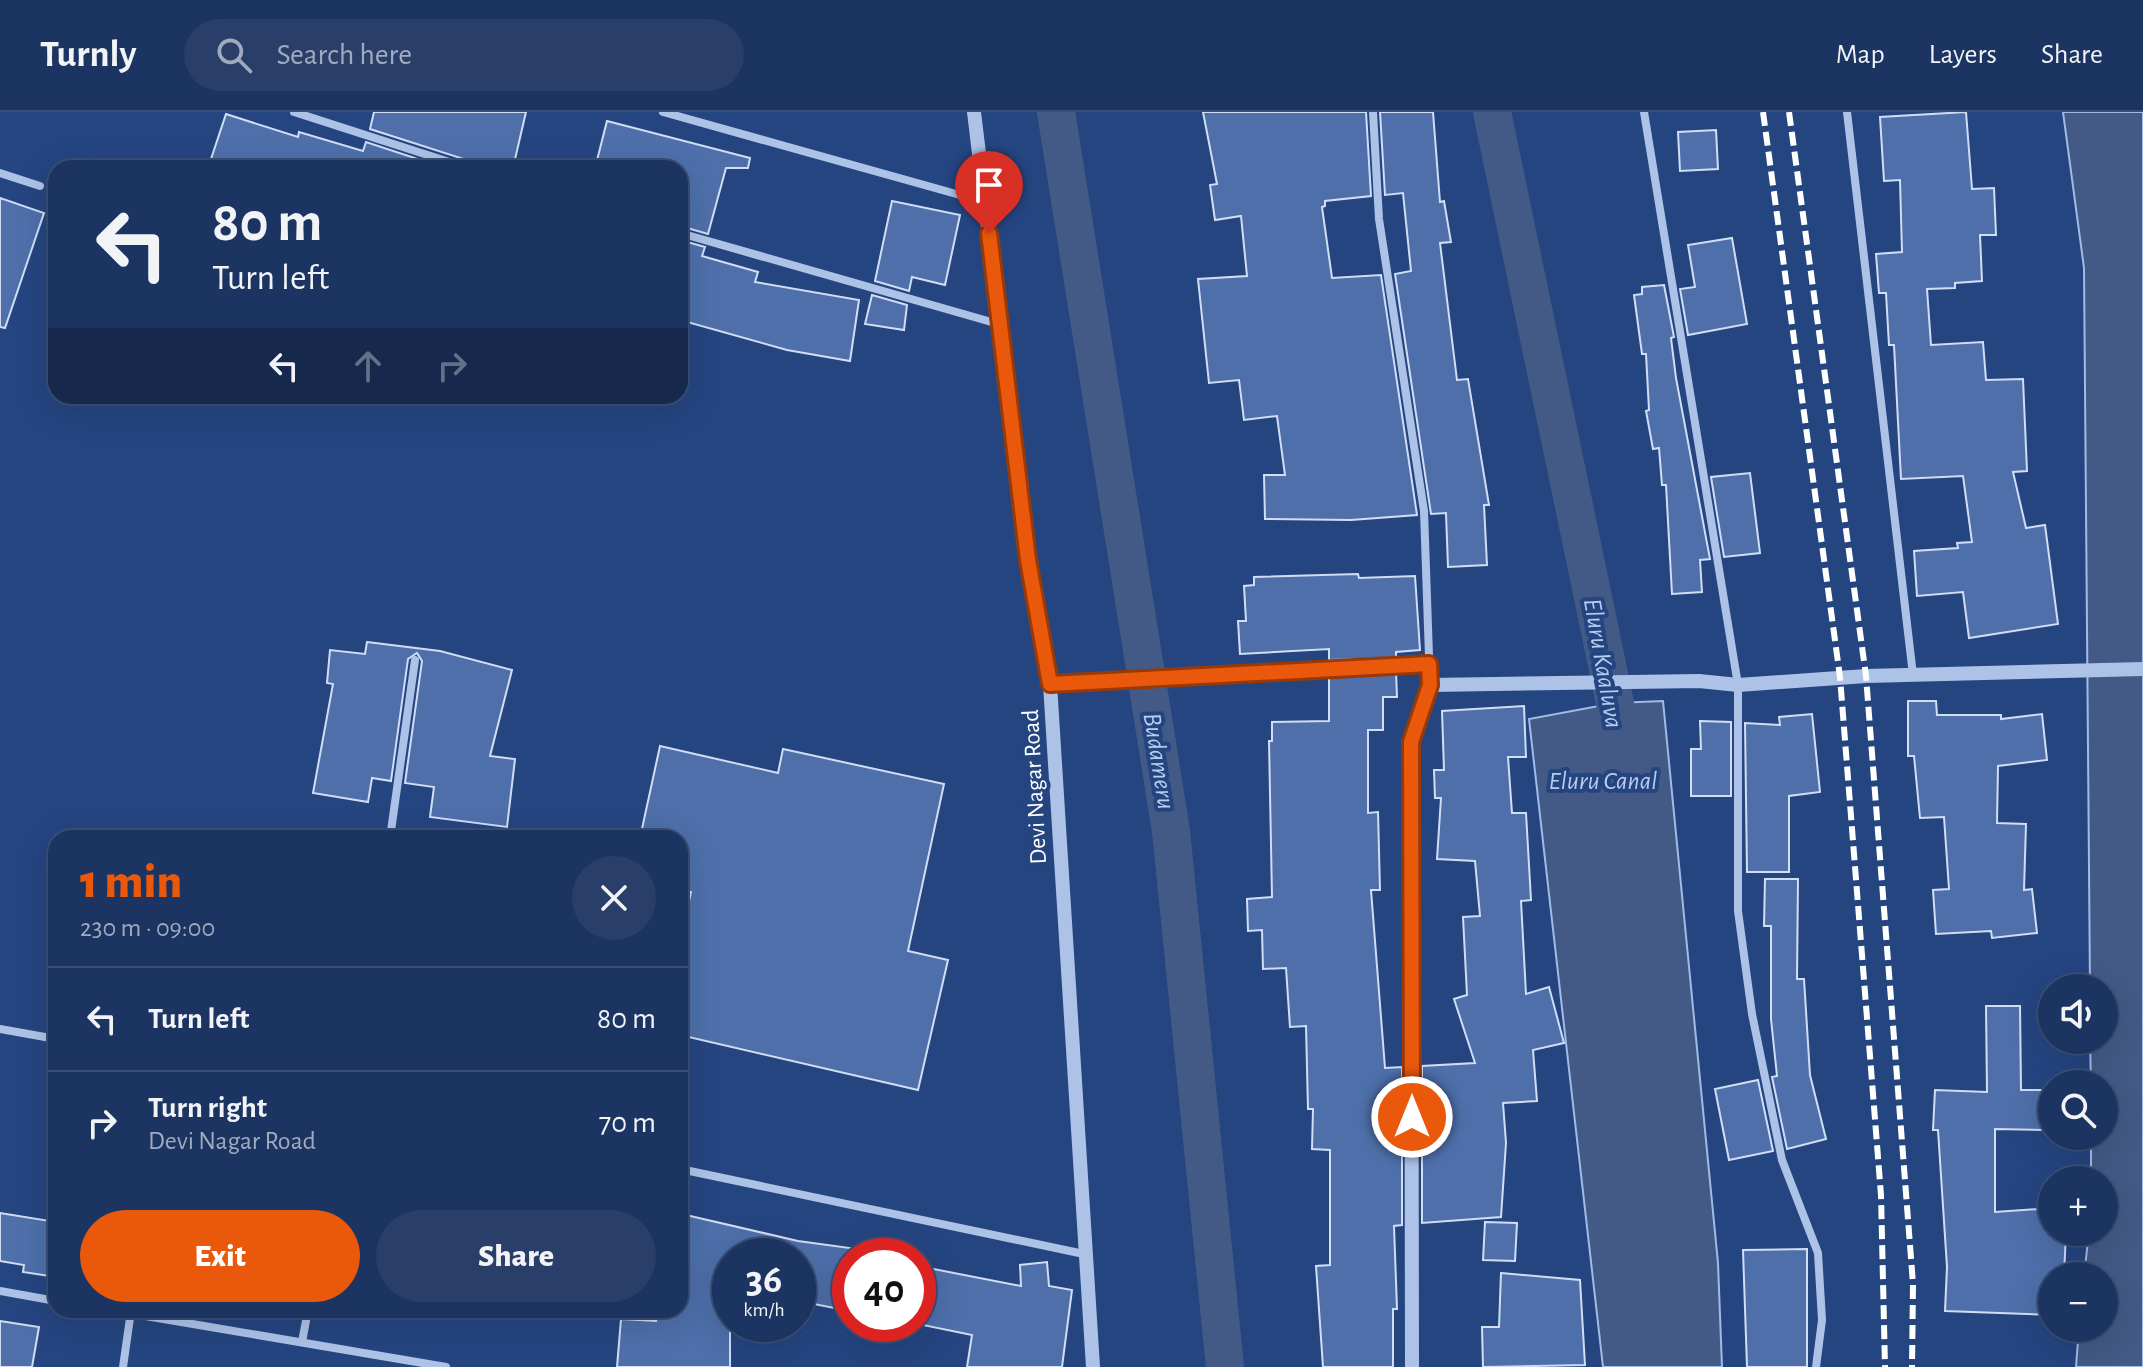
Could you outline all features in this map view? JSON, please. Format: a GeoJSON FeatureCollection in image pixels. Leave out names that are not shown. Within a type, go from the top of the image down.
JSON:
{"type":"FeatureCollection","features":[{"type":"Feature","properties":{"kind":"street"},"geometry":{"type":"LineString","coordinates":[[294,112],[443,160]]}},
{"type":"Feature","properties":{"kind":"street"},"geometry":{"type":"LineString","coordinates":[[663,112],[985,202]]}},
{"type":"Feature","properties":{"kind":"street","name":"Devi Nagar Road"},"geometry":{"type":"LineString","coordinates":[[974,112],[1028,560],[1050,684],[1093,1367]]}},
{"type":"Feature","properties":{"kind":"street"},"geometry":{"type":"LineString","coordinates":[[1373,112],[1379,219],[1424,511],[1430,685],[1411,742],[1412,1367]]}},
{"type":"Feature","properties":{"kind":"street"},"geometry":{"type":"LineString","coordinates":[[1644,112],[1738,685],[1738,911],[1752,1014],[1782,1160],[1818,1253],[1822,1320],[1816,1367]]}},
{"type":"Feature","properties":{"kind":"street"},"geometry":{"type":"LineString","coordinates":[[1847,112],[1913,675]]}},
{"type":"Feature","properties":{"kind":"street"},"geometry":{"type":"LineString","coordinates":[[0,173],[40,186]]}},
{"type":"Feature","properties":{"kind":"street"},"geometry":{"type":"LineString","coordinates":[[688,235],[1002,325]]}},
{"type":"Feature","properties":{"kind":"street"},"geometry":{"type":"LineString","coordinates":[[391,830],[415,660]]}},
{"type":"Feature","properties":{"kind":"street"},"geometry":{"type":"LineString","coordinates":[[1050,684],[1255,670],[1429,664]]}},
{"type":"Feature","properties":{"kind":"street"},"geometry":{"type":"LineString","coordinates":[[1430,685],[1503,681],[1699,681],[1738,685],[1913,675],[2143,669]]}},
{"type":"Feature","properties":{"kind":"street"},"geometry":{"type":"LineString","coordinates":[[0,1029],[48,1038]]}},
{"type":"Feature","properties":{"kind":"street"},"geometry":{"type":"LineString","coordinates":[[688,1171],[1084,1254]]}},
{"type":"Feature","properties":{"kind":"street"},"geometry":{"type":"LineString","coordinates":[[0,1291],[48,1300]]}},
{"type":"Feature","properties":{"kind":"street"},"geometry":{"type":"LineString","coordinates":[[123,1367],[129,1318]]}},
{"type":"Feature","properties":{"kind":"street"},"geometry":{"type":"LineString","coordinates":[[164,1318],[446,1367]]}},
{"type":"Feature","properties":{"kind":"street"},"geometry":{"type":"LineString","coordinates":[[302,1342],[306,1318]]}},
{"type":"Feature","properties":{"kind":"water"},"geometry":{"type":"Polygon","coordinates":[[[2063,112],[2143,112],[2143,1367],[2076,1367],[2078,1342],[2118,1342],[2118,1262],[2086,1262],[2087,1246],[2118,1246],[2118,1166],[2091,1166],[2091,1150],[2118,1150],[2118,1070],[2091,1070],[2090,1054],[2118,1054],[2118,974],[2090,974],[2084,268],[2063,112]]]}},
{"type":"Feature","properties":{"kind":"water","name":"Eluru Canal"},"geometry":{"type":"Polygon","coordinates":[[[1663,701],[1718,1263],[1722,1367],[1603,1367],[1529,719],[1615,703],[1663,701]]]}},
{"type":"Feature","properties":{"kind":"building"},"geometry":{"type":"Polygon","coordinates":[[[374,112],[526,112],[515,160],[467,160],[370,129],[374,112]]]}},
{"type":"Feature","properties":{"kind":"building"},"geometry":{"type":"Polygon","coordinates":[[[1203,112],[1366,112],[1371,196],[1325,201],[1322,207],[1332,278],[1381,275],[1417,515],[1351,520],[1265,519],[1264,475],[1285,475],[1277,416],[1244,420],[1239,380],[1209,383],[1198,279],[1247,276],[1241,216],[1215,220],[1210,185],[1217,184],[1203,112]]]}},
{"type":"Feature","properties":{"kind":"building"},"geometry":{"type":"Polygon","coordinates":[[[1380,112],[1433,112],[1440,202],[1444,201],[1451,242],[1440,243],[1457,380],[1468,379],[1489,505],[1484,505],[1487,565],[1448,567],[1446,513],[1431,514],[1395,274],[1411,271],[1403,193],[1385,195],[1380,112]]]}},
{"type":"Feature","properties":{"kind":"building"},"geometry":{"type":"Polygon","coordinates":[[[1966,112],[1972,189],[1994,188],[1996,235],[1980,235],[1982,281],[1955,283],[1955,288],[1927,289],[1931,345],[1983,342],[1986,380],[2023,379],[2027,471],[2013,472],[2026,528],[2045,525],[2058,624],[1969,638],[1963,592],[1917,596],[1914,551],[1958,548],[1957,543],[1972,542],[1963,476],[1901,479],[1894,345],[1889,345],[1886,293],[1879,293],[1876,254],[1902,252],[1900,180],[1884,181],[1880,117],[1966,112]]]}},
{"type":"Feature","properties":{"kind":"building"},"geometry":{"type":"Polygon","coordinates":[[[226,114],[298,137],[299,132],[363,151],[366,142],[421,160],[211,160],[226,114]]]}},
{"type":"Feature","properties":{"kind":"building"},"geometry":{"type":"Polygon","coordinates":[[[607,121],[750,158],[748,168],[726,168],[708,234],[688,228],[688,160],[597,160],[607,121]]]}},
{"type":"Feature","properties":{"kind":"building"},"geometry":{"type":"Polygon","coordinates":[[[1716,130],[1718,169],[1680,171],[1678,132],[1716,130]]]}},
{"type":"Feature","properties":{"kind":"building"},"geometry":{"type":"Polygon","coordinates":[[[0,198],[44,213],[5,328],[0,327],[0,198]]]}},
{"type":"Feature","properties":{"kind":"building"},"geometry":{"type":"Polygon","coordinates":[[[892,201],[960,215],[945,285],[912,277],[909,291],[875,281],[892,201]]]}},
{"type":"Feature","properties":{"kind":"building"},"geometry":{"type":"Polygon","coordinates":[[[1732,238],[1747,324],[1688,335],[1680,289],[1695,287],[1688,245],[1732,238]]]}},
{"type":"Feature","properties":{"kind":"building"},"geometry":{"type":"Polygon","coordinates":[[[688,242],[705,247],[702,256],[758,272],[755,282],[859,300],[850,361],[787,350],[688,322],[688,242]]]}},
{"type":"Feature","properties":{"kind":"building"},"geometry":{"type":"Polygon","coordinates":[[[1664,285],[1674,337],[1671,338],[1676,378],[1710,559],[1700,560],[1702,592],[1672,594],[1666,485],[1662,485],[1659,448],[1653,449],[1646,411],[1649,410],[1646,354],[1642,354],[1634,295],[1642,294],[1642,287],[1664,285]]]}},
{"type":"Feature","properties":{"kind":"building"},"geometry":{"type":"Polygon","coordinates":[[[872,295],[907,305],[904,330],[865,324],[872,295]]]}},
{"type":"Feature","properties":{"kind":"building"},"geometry":{"type":"Polygon","coordinates":[[[1750,473],[1760,553],[1724,557],[1711,477],[1750,473]]]}},
{"type":"Feature","properties":{"kind":"building"},"geometry":{"type":"Polygon","coordinates":[[[1358,574],[1359,578],[1415,576],[1420,650],[1396,652],[1396,658],[1329,660],[1329,649],[1240,654],[1238,621],[1246,621],[1244,586],[1254,585],[1254,577],[1358,574]]]}},
{"type":"Feature","properties":{"kind":"building"},"geometry":{"type":"Polygon","coordinates":[[[367,642],[440,651],[512,670],[490,756],[515,759],[507,827],[430,817],[434,787],[405,783],[422,661],[417,653],[408,659],[391,781],[372,778],[368,802],[313,793],[333,684],[327,683],[330,650],[365,654],[367,642]]]}},
{"type":"Feature","properties":{"kind":"building"},"geometry":{"type":"Polygon","coordinates":[[[1396,672],[1397,697],[1383,697],[1383,730],[1368,730],[1368,813],[1378,812],[1380,890],[1371,890],[1385,1068],[1402,1067],[1402,1225],[1394,1226],[1397,1309],[1393,1309],[1393,1367],[1323,1367],[1316,1266],[1330,1265],[1330,1150],[1312,1149],[1313,1109],[1308,1109],[1306,1026],[1290,1027],[1286,968],[1263,969],[1262,930],[1248,931],[1247,899],[1272,897],[1269,741],[1272,741],[1272,722],[1329,721],[1329,674],[1396,672]]]}},
{"type":"Feature","properties":{"kind":"building"},"geometry":{"type":"Polygon","coordinates":[[[1908,701],[1936,701],[1937,715],[2001,715],[2001,719],[2042,714],[2047,760],[1998,766],[1997,823],[2026,824],[2024,890],[2032,889],[2037,933],[1992,938],[1991,931],[1936,934],[1933,890],[1949,889],[1944,817],[1920,818],[1914,756],[1908,756],[1908,701]]]}},
{"type":"Feature","properties":{"kind":"building"},"geometry":{"type":"Polygon","coordinates":[[[1524,706],[1526,757],[1508,757],[1512,813],[1526,813],[1531,900],[1521,901],[1526,994],[1549,987],[1564,1043],[1533,1050],[1537,1101],[1503,1103],[1506,1143],[1501,1217],[1422,1223],[1422,1066],[1475,1063],[1454,999],[1467,995],[1463,917],[1480,916],[1475,861],[1437,859],[1441,798],[1435,798],[1434,770],[1444,770],[1442,711],[1524,706]]]}},
{"type":"Feature","properties":{"kind":"building"},"geometry":{"type":"Polygon","coordinates":[[[1812,714],[1820,792],[1789,796],[1789,872],[1747,872],[1745,723],[1780,725],[1779,717],[1812,714]]]}},
{"type":"Feature","properties":{"kind":"building"},"geometry":{"type":"Polygon","coordinates":[[[1700,721],[1731,722],[1731,796],[1691,796],[1691,749],[1701,749],[1700,721]]]}},
{"type":"Feature","properties":{"kind":"building"},"geometry":{"type":"Polygon","coordinates":[[[660,746],[778,773],[783,749],[944,784],[908,951],[948,960],[918,1090],[688,1037],[688,906],[691,892],[688,891],[688,830],[642,830],[660,746]]]}},
{"type":"Feature","properties":{"kind":"building"},"geometry":{"type":"Polygon","coordinates":[[[1765,879],[1798,879],[1797,979],[1804,979],[1810,1075],[1826,1139],[1787,1149],[1772,1077],[1777,1076],[1771,1019],[1771,926],[1764,926],[1765,879]]]}},
{"type":"Feature","properties":{"kind":"building"},"geometry":{"type":"Polygon","coordinates":[[[1986,1006],[2020,1006],[2021,1090],[2038,1090],[2038,1130],[1995,1129],[1995,1212],[2038,1209],[2038,1246],[2065,1246],[2065,1262],[2038,1262],[2038,1314],[1945,1311],[1947,1267],[1938,1130],[1933,1130],[1935,1090],[1987,1092],[1986,1006]]]}},
{"type":"Feature","properties":{"kind":"building"},"geometry":{"type":"Polygon","coordinates":[[[1758,1080],[1773,1151],[1729,1160],[1715,1089],[1758,1080]]]}},
{"type":"Feature","properties":{"kind":"building"},"geometry":{"type":"Polygon","coordinates":[[[0,1213],[48,1221],[48,1276],[23,1272],[24,1265],[0,1261],[0,1213]]]}},
{"type":"Feature","properties":{"kind":"building"},"geometry":{"type":"Polygon","coordinates":[[[688,1215],[785,1238],[712,1238],[712,1342],[730,1342],[730,1367],[617,1367],[621,1319],[656,1321],[657,1318],[688,1318],[688,1215]]]}},
{"type":"Feature","properties":{"kind":"building"},"geometry":{"type":"Polygon","coordinates":[[[1485,1222],[1517,1223],[1515,1261],[1483,1260],[1485,1222]]]}},
{"type":"Feature","properties":{"kind":"building"},"geometry":{"type":"Polygon","coordinates":[[[816,1243],[832,1246],[832,1308],[816,1304],[816,1243]]]}},
{"type":"Feature","properties":{"kind":"building"},"geometry":{"type":"Polygon","coordinates":[[[1807,1249],[1807,1367],[1747,1367],[1743,1250],[1807,1249]]]}},
{"type":"Feature","properties":{"kind":"building"},"geometry":{"type":"Polygon","coordinates":[[[1047,1262],[1049,1286],[1072,1290],[1062,1367],[967,1367],[972,1335],[936,1328],[936,1269],[1021,1286],[1020,1265],[1047,1262]]]}},
{"type":"Feature","properties":{"kind":"building"},"geometry":{"type":"Polygon","coordinates":[[[1501,1273],[1580,1280],[1585,1365],[1483,1367],[1482,1327],[1499,1327],[1501,1273]]]}},
{"type":"Feature","properties":{"kind":"building"},"geometry":{"type":"Polygon","coordinates":[[[0,1321],[39,1327],[32,1367],[0,1367],[0,1321]]]}},
{"type":"Feature","properties":{"kind":"waterway","name":"Budameru"},"geometry":{"type":"LineString","coordinates":[[1056,112],[1171,831],[1225,1367]]}},
{"type":"Feature","properties":{"kind":"waterway","name":"Eluru Kaaluva"},"geometry":{"type":"LineString","coordinates":[[1492,112],[1615,703],[1618,753]]}},
{"type":"Feature","properties":{"kind":"railway"},"geometry":{"type":"LineString","coordinates":[[1763,112],[1840,677],[1881,1195],[1885,1367]]}},
{"type":"Feature","properties":{"kind":"railway"},"geometry":{"type":"LineString","coordinates":[[1789,112],[1866,676],[1913,1284],[1912,1367]]}},
{"type":"Feature","properties":{"kind":"route"},"geometry":{"type":"LineString","coordinates":[[989,233],[1028,560],[1050,684],[1255,670],[1429,664],[1430,685],[1411,742],[1412,1117]]}}]}
